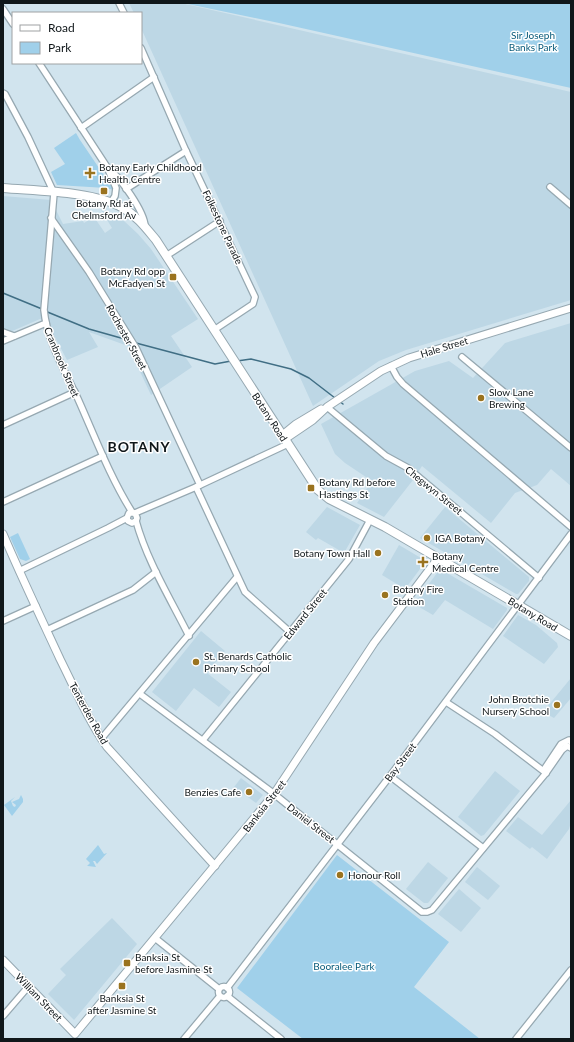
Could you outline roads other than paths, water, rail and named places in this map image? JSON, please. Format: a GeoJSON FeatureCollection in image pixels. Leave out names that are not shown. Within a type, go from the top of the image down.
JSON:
{"type":"FeatureCollection","features":[{"type":"Feature","properties":{"kind":"main road","name":"Botany Road"},"geometry":{"type":"LineString","coordinates":[[3,188],[89,196],[111,202],[131,213],[145,226],[166,256],[318,490],[329,499],[438,558],[571,636]]}},
{"type":"Feature","properties":{"kind":"street"},"geometry":{"type":"LineString","coordinates":[[119,3],[124,12]]}},
{"type":"Feature","properties":{"kind":"street"},"geometry":{"type":"LineString","coordinates":[[3,9],[12,22]]}},
{"type":"Feature","properties":{"kind":"street","name":"Folkestone Parade"},"geometry":{"type":"LineString","coordinates":[[142,50],[186,151],[255,297],[253,304],[214,330]]}},
{"type":"Feature","properties":{"kind":"street"},"geometry":{"type":"LineString","coordinates":[[39,64],[107,167],[116,188],[115,196],[111,202]]}},
{"type":"Feature","properties":{"kind":"street"},"geometry":{"type":"LineString","coordinates":[[81,128],[154,77]]}},
{"type":"Feature","properties":{"kind":"street"},"geometry":{"type":"LineString","coordinates":[[3,93],[5,94],[28,137],[54,193]]}},
{"type":"Feature","properties":{"kind":"street"},"geometry":{"type":"LineString","coordinates":[[126,189],[186,151]]}},
{"type":"Feature","properties":{"kind":"street"},"geometry":{"type":"LineString","coordinates":[[107,167],[115,173],[126,189],[144,217],[145,226]]}},
{"type":"Feature","properties":{"kind":"street"},"geometry":{"type":"LineString","coordinates":[[550,187],[571,205]]}},
{"type":"Feature","properties":{"kind":"street","name":"Cranbrook Street"},"geometry":{"type":"LineString","coordinates":[[54,193],[44,310],[46,323],[54,347],[103,456],[156,572],[189,636]]}},
{"type":"Feature","properties":{"kind":"street","name":"Rochester Street"},"geometry":{"type":"LineString","coordinates":[[51,218],[89,272],[136,348],[245,592],[290,632]]}},
{"type":"Feature","properties":{"kind":"street"},"geometry":{"type":"LineString","coordinates":[[166,256],[220,221]]}},
{"type":"Feature","properties":{"kind":"street","name":"Hale Street"},"geometry":{"type":"LineString","coordinates":[[285,439],[313,420],[326,407],[369,379],[392,369],[409,358],[571,308]]}},
{"type":"Feature","properties":{"kind":"street"},"geometry":{"type":"LineString","coordinates":[[3,341],[46,323]]}},
{"type":"Feature","properties":{"kind":"street"},"geometry":{"type":"LineString","coordinates":[[3,332],[14,336]]}},
{"type":"Feature","properties":{"kind":"street"},"geometry":{"type":"LineString","coordinates":[[462,357],[571,448]]}},
{"type":"Feature","properties":{"kind":"street"},"geometry":{"type":"LineString","coordinates":[[392,369],[398,379],[430,408],[571,527]]}},
{"type":"Feature","properties":{"kind":"street"},"geometry":{"type":"LineString","coordinates":[[3,425],[75,392]]}},
{"type":"Feature","properties":{"kind":"street","name":"Chegwyn Street"},"geometry":{"type":"LineString","coordinates":[[326,407],[386,456],[408,468],[539,578]]}},
{"type":"Feature","properties":{"kind":"street"},"geometry":{"type":"LineString","coordinates":[[19,571],[198,486],[285,439]]}},
{"type":"Feature","properties":{"kind":"street"},"geometry":{"type":"LineString","coordinates":[[3,502],[103,456]]}},
{"type":"Feature","properties":{"kind":"street","name":"Edward Street"},"geometry":{"type":"LineString","coordinates":[[203,740],[348,559],[370,520]]}},
{"type":"Feature","properties":{"kind":"street","name":"Tenterden Road"},"geometry":{"type":"LineString","coordinates":[[3,534],[5,544],[101,739],[107,748],[215,866]]}},
{"type":"Feature","properties":{"kind":"street","name":"Bay Street"},"geometry":{"type":"LineString","coordinates":[[227,988],[390,776],[571,534]]}},
{"type":"Feature","properties":{"kind":"street","name":"Banksia Street"},"geometry":{"type":"LineString","coordinates":[[73,1037],[274,794],[374,643],[438,558]]}},
{"type":"Feature","properties":{"kind":"street"},"geometry":{"type":"LineString","coordinates":[[47,630],[133,590],[156,572]]}},
{"type":"Feature","properties":{"kind":"street"},"geometry":{"type":"LineString","coordinates":[[101,739],[237,577]]}},
{"type":"Feature","properties":{"kind":"street"},"geometry":{"type":"LineString","coordinates":[[3,621],[36,606]]}},
{"type":"Feature","properties":{"kind":"street","name":"Daniel Street"},"geometry":{"type":"LineString","coordinates":[[140,694],[274,794],[422,912],[432,910],[483,848]]}},
{"type":"Feature","properties":{"kind":"street"},"geometry":{"type":"LineString","coordinates":[[446,702],[495,734],[546,773]]}},
{"type":"Feature","properties":{"kind":"street"},"geometry":{"type":"LineString","coordinates":[[546,773],[545,768],[561,744],[568,740],[571,742]]}},
{"type":"Feature","properties":{"kind":"street"},"geometry":{"type":"LineString","coordinates":[[390,776],[483,848],[546,773],[562,750],[567,746],[571,748]]}},
{"type":"Feature","properties":{"kind":"street"},"geometry":{"type":"LineString","coordinates":[[155,938],[219,989]]}},
{"type":"Feature","properties":{"kind":"street","name":"William Street"},"geometry":{"type":"LineString","coordinates":[[3,960],[73,1037]]}},
{"type":"Feature","properties":{"kind":"street"},"geometry":{"type":"LineString","coordinates":[[516,1039],[571,970]]}},
{"type":"Feature","properties":{"kind":"street"},"geometry":{"type":"LineString","coordinates":[[3,1016],[28,987]]}},
{"type":"Feature","properties":{"kind":"street"},"geometry":{"type":"LineString","coordinates":[[219,989],[223,987],[227,988],[229,992],[227,996]]}},
{"type":"Feature","properties":{"kind":"street"},"geometry":{"type":"LineString","coordinates":[[219,989],[218,994],[220,996]]}},
{"type":"Feature","properties":{"kind":"street"},"geometry":{"type":"LineString","coordinates":[[220,996],[224,998],[227,996],[281,1039]]}},
{"type":"Feature","properties":{"kind":"street"},"geometry":{"type":"LineString","coordinates":[[184,1039],[220,996]]}},
{"type":"Feature","properties":{"kind":"waterway"},"geometry":{"type":"LineString","coordinates":[[3,293],[42,309]]}},
{"type":"Feature","properties":{"kind":"waterway"},"geometry":{"type":"LineString","coordinates":[[45,311],[89,329],[128,340]]}},
{"type":"Feature","properties":{"kind":"waterway"},"geometry":{"type":"LineString","coordinates":[[136,343],[215,364],[231,361]]}},
{"type":"Feature","properties":{"kind":"waterway"},"geometry":{"type":"LineString","coordinates":[[237,361],[251,359],[291,369],[309,378],[335,398]]}},
{"type":"Feature","properties":{"kind":"waterway"},"geometry":{"type":"LineString","coordinates":[[339,401],[343,404]]}},
{"type":"Feature","properties":{"kind":"place","name":"Botany Early Childhood Health Centre"},"geometry":{"type":"Point","coordinates":[90,173]}},
{"type":"Feature","properties":{"kind":"place","name":"Botany Rd at Chelmsford Av"},"geometry":{"type":"Point","coordinates":[104,191]}},
{"type":"Feature","properties":{"kind":"place","name":"Botany Rd opp McFadyen St"},"geometry":{"type":"Point","coordinates":[173,277]}},
{"type":"Feature","properties":{"kind":"place","name":"Slow Lane Brewing"},"geometry":{"type":"Point","coordinates":[481,398]}},
{"type":"Feature","properties":{"kind":"place","name":"Botany Rd before Hastings St"},"geometry":{"type":"Point","coordinates":[311,488]}},
{"type":"Feature","properties":{"kind":"place","name":"IGA Botany"},"geometry":{"type":"Point","coordinates":[427,538]}},
{"type":"Feature","properties":{"kind":"place","name":"Botany Town Hall"},"geometry":{"type":"Point","coordinates":[378,553]}},
{"type":"Feature","properties":{"kind":"place","name":"Botany Medical Centre"},"geometry":{"type":"Point","coordinates":[423,562]}},
{"type":"Feature","properties":{"kind":"place","name":"Botany Fire Station"},"geometry":{"type":"Point","coordinates":[385,595]}},
{"type":"Feature","properties":{"kind":"place","name":"St. Benards Catholic Primary School"},"geometry":{"type":"Point","coordinates":[196,662]}},
{"type":"Feature","properties":{"kind":"place","name":"John Brotchie Nursery School"},"geometry":{"type":"Point","coordinates":[557,705]}},
{"type":"Feature","properties":{"kind":"place","name":"Benzies Cafe"},"geometry":{"type":"Point","coordinates":[249,792]}},
{"type":"Feature","properties":{"kind":"place","name":"Honour Roll"},"geometry":{"type":"Point","coordinates":[340,875]}},
{"type":"Feature","properties":{"kind":"place","name":"Banksia St before Jasmine St"},"geometry":{"type":"Point","coordinates":[127,963]}},
{"type":"Feature","properties":{"kind":"place","name":"Banksia St after Jasmine St"},"geometry":{"type":"Point","coordinates":[122,986]}},
{"type":"Feature","properties":{"kind":"district","name":"BOTANY"},"geometry":{"type":"Point","coordinates":[139,447]}},
{"type":"Feature","properties":{"kind":"park label","name":"Sir Joseph Banks Park"},"geometry":{"type":"Point","coordinates":[533,40]}},
{"type":"Feature","properties":{"kind":"park label","name":"Booralee Park"},"geometry":{"type":"Point","coordinates":[344,966]}}]}
